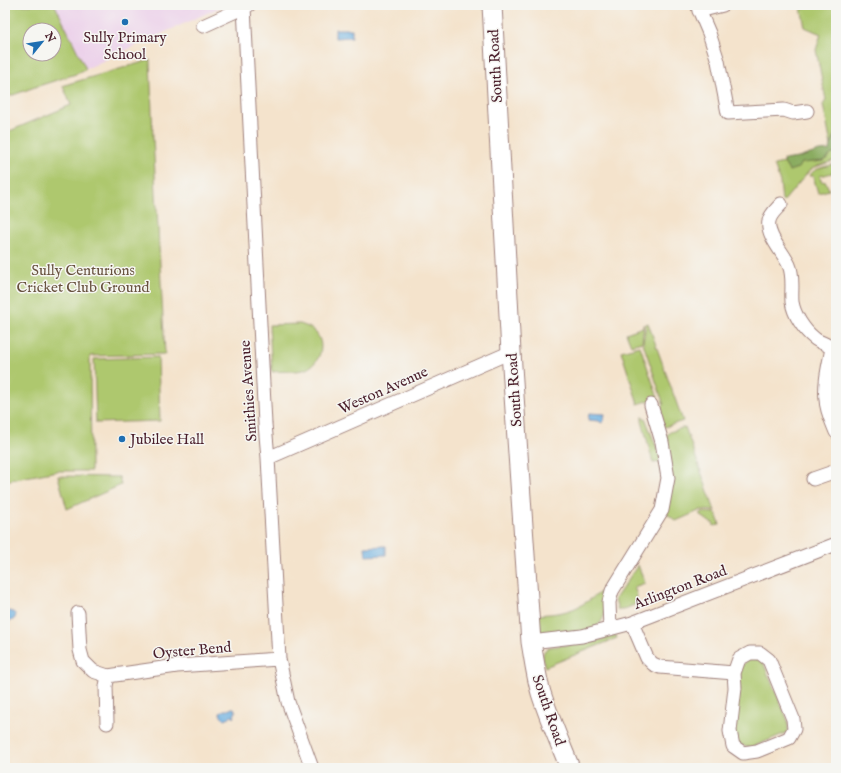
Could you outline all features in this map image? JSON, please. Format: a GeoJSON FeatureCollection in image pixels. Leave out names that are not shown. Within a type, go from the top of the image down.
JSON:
{"type":"FeatureCollection","features":[{"type":"Feature","properties":{"kind":"main road","name":"South Road"},"geometry":{"type":"LineString","coordinates":[[492,5],[511,352],[531,642],[535,671],[541,692],[570,768]]}},
{"type":"Feature","properties":{"kind":"street"},"geometry":{"type":"LineString","coordinates":[[723,5],[698,8],[709,33],[718,61],[728,113],[784,110],[793,113],[807,110]]}},
{"type":"Feature","properties":{"kind":"street"},"geometry":{"type":"LineString","coordinates":[[203,26],[246,6]]}},
{"type":"Feature","properties":{"kind":"street","name":"Smithies Avenue"},"geometry":{"type":"LineString","coordinates":[[246,6],[265,424],[279,660],[288,702],[312,768]]}},
{"type":"Feature","properties":{"kind":"street"},"geometry":{"type":"LineString","coordinates":[[781,204],[772,214],[769,222],[770,234],[790,266],[792,302],[797,317],[803,327],[814,339],[834,348],[826,385],[826,400],[836,432]]}},
{"type":"Feature","properties":{"kind":"street","name":"Weston Avenue"},"geometry":{"type":"LineString","coordinates":[[268,458],[511,352]]}},
{"type":"Feature","properties":{"kind":"street"},"geometry":{"type":"LineString","coordinates":[[610,629],[609,602],[612,591],[662,510],[668,478],[662,442],[651,405]]}},
{"type":"Feature","properties":{"kind":"street"},"geometry":{"type":"LineString","coordinates":[[813,479],[836,471]]}},
{"type":"Feature","properties":{"kind":"street","name":"Arlington Road"},"geometry":{"type":"LineString","coordinates":[[531,642],[582,636],[632,623],[836,544]]}},
{"type":"Feature","properties":{"kind":"street"},"geometry":{"type":"LineString","coordinates":[[78,613],[80,650],[83,660],[93,671],[108,676],[106,686],[106,723]]}},
{"type":"Feature","properties":{"kind":"street"},"geometry":{"type":"LineString","coordinates":[[632,623],[647,658],[653,664],[660,667],[734,673]]}},
{"type":"Feature","properties":{"kind":"street"},"geometry":{"type":"LineString","coordinates":[[750,653],[760,653],[769,660],[793,719],[794,729],[789,738],[757,751],[743,753],[733,746],[730,731],[735,688],[734,673],[739,659],[750,653]]}},
{"type":"Feature","properties":{"kind":"street","name":"Oyster Bend"},"geometry":{"type":"LineString","coordinates":[[108,676],[177,666],[279,660]]}},
{"type":"Feature","properties":{"kind":"shaded area","name":"Sully Primary School"},"geometry":{"type":"Polygon","coordinates":[[[55,5],[225,5],[86,69],[55,5]]]}},
{"type":"Feature","properties":{"kind":"green space"},"geometry":{"type":"Polygon","coordinates":[[[5,5],[55,5],[86,69],[76,74],[5,98],[5,5]]]}},
{"type":"Feature","properties":{"kind":"green space"},"geometry":{"type":"Polygon","coordinates":[[[808,5],[836,5],[836,133],[831,145],[823,105],[826,100],[816,50],[821,34],[805,27],[801,8],[805,9],[808,5]]]}},
{"type":"Feature","properties":{"kind":"green space","name":"Sully Centurions Cricket Club Ground"},"geometry":{"type":"Polygon","coordinates":[[[150,60],[165,354],[90,356],[91,471],[57,471],[5,481],[5,133],[71,105],[63,86],[150,60]]]}},
{"type":"Feature","properties":{"kind":"green space"},"geometry":{"type":"Polygon","coordinates":[[[836,133],[836,154],[832,154],[824,161],[801,163],[798,168],[789,171],[783,160],[798,158],[819,151],[830,150],[836,133]]]}},
{"type":"Feature","properties":{"kind":"green space"},"geometry":{"type":"Polygon","coordinates":[[[832,154],[836,154],[836,160],[810,170],[783,202],[782,201],[780,182],[774,165],[784,163],[789,171],[801,163],[824,161],[832,154]]]}},
{"type":"Feature","properties":{"kind":"green space"},"geometry":{"type":"Polygon","coordinates":[[[836,164],[836,172],[820,176],[821,181],[826,182],[829,190],[818,193],[813,176],[809,176],[817,169],[836,164]]]}},
{"type":"Feature","properties":{"kind":"green space"},"geometry":{"type":"Polygon","coordinates":[[[648,323],[683,421],[665,427],[659,424],[657,411],[664,405],[643,343],[646,324],[648,323]]]}},
{"type":"Feature","properties":{"kind":"green space"},"geometry":{"type":"Polygon","coordinates":[[[300,324],[313,330],[319,338],[321,348],[318,358],[315,363],[303,370],[272,372],[269,325],[300,324]]]}},
{"type":"Feature","properties":{"kind":"green space"},"geometry":{"type":"Polygon","coordinates":[[[644,324],[642,342],[631,345],[626,333],[643,327],[644,324]]]}},
{"type":"Feature","properties":{"kind":"green space"},"geometry":{"type":"Polygon","coordinates":[[[640,346],[658,398],[638,404],[621,351],[640,346]]]}},
{"type":"Feature","properties":{"kind":"green space"},"geometry":{"type":"Polygon","coordinates":[[[158,357],[160,421],[96,423],[94,359],[158,357]]]}},
{"type":"Feature","properties":{"kind":"green space"},"geometry":{"type":"Polygon","coordinates":[[[642,416],[645,418],[661,462],[653,463],[642,416]]]}},
{"type":"Feature","properties":{"kind":"green space"},"geometry":{"type":"Polygon","coordinates":[[[685,427],[715,511],[701,510],[676,521],[665,512],[666,436],[670,432],[685,427]]]}},
{"type":"Feature","properties":{"kind":"green space"},"geometry":{"type":"Polygon","coordinates":[[[58,476],[119,477],[121,485],[67,509],[58,476]]]}},
{"type":"Feature","properties":{"kind":"green space"},"geometry":{"type":"Polygon","coordinates":[[[702,512],[716,513],[720,525],[714,526],[713,523],[699,514],[702,512]]]}},
{"type":"Feature","properties":{"kind":"green space"},"geometry":{"type":"Polygon","coordinates":[[[638,565],[645,583],[634,587],[637,595],[636,604],[623,610],[618,610],[615,599],[638,565]]]}},
{"type":"Feature","properties":{"kind":"green space"},"geometry":{"type":"Polygon","coordinates":[[[607,587],[604,616],[596,627],[588,631],[543,635],[539,630],[538,615],[560,613],[575,608],[597,595],[607,587]]]}},
{"type":"Feature","properties":{"kind":"green space"},"geometry":{"type":"Polygon","coordinates":[[[616,635],[617,638],[545,667],[543,653],[549,647],[593,642],[616,635]]]}},
{"type":"Feature","properties":{"kind":"green space"},"geometry":{"type":"Polygon","coordinates":[[[752,656],[762,660],[788,721],[788,732],[750,748],[737,744],[734,734],[741,666],[752,656]]]}},
{"type":"Feature","properties":{"kind":"water"},"geometry":{"type":"Polygon","coordinates":[[[335,29],[352,29],[352,37],[335,38],[335,29]]]}},
{"type":"Feature","properties":{"kind":"water"},"geometry":{"type":"Polygon","coordinates":[[[589,413],[605,414],[604,421],[601,423],[599,421],[588,420],[589,413]]]}},
{"type":"Feature","properties":{"kind":"water"},"geometry":{"type":"Polygon","coordinates":[[[386,546],[386,555],[366,556],[365,547],[386,546]]]}},
{"type":"Feature","properties":{"kind":"water"},"geometry":{"type":"Polygon","coordinates":[[[9,611],[15,613],[15,617],[9,621],[5,620],[5,613],[9,611]]]}},
{"type":"Feature","properties":{"kind":"water"},"geometry":{"type":"Polygon","coordinates":[[[234,708],[236,712],[234,718],[232,716],[225,719],[222,717],[220,713],[224,710],[234,708]]]}},
{"type":"Feature","properties":{"kind":"place","name":"Sully Primary School"},"geometry":{"type":"Point","coordinates":[125,22]}},
{"type":"Feature","properties":{"kind":"place","name":"Jubilee Hall"},"geometry":{"type":"Point","coordinates":[122,439]}}]}
